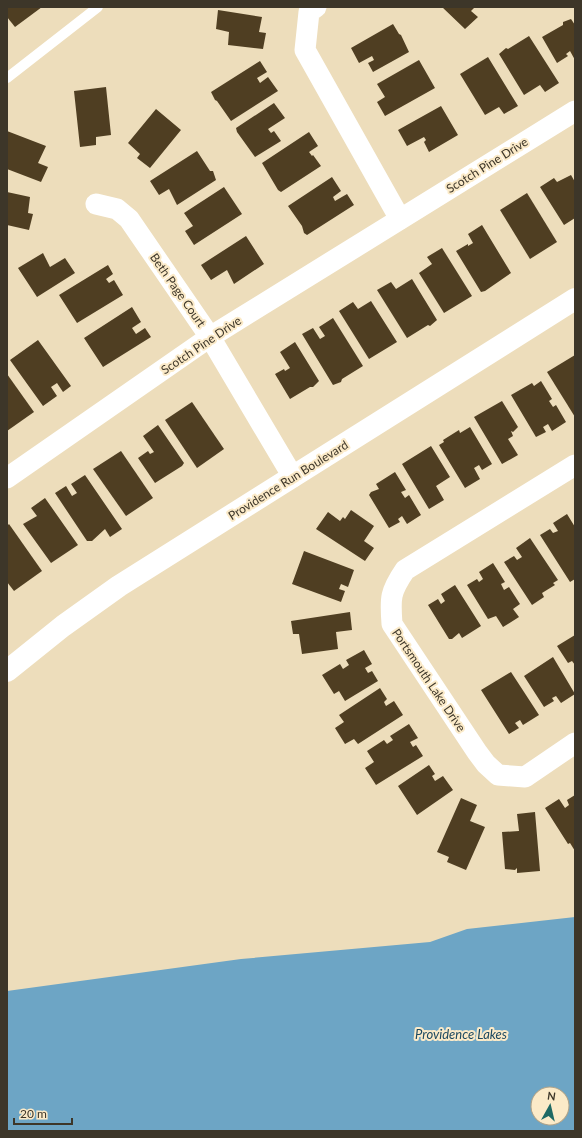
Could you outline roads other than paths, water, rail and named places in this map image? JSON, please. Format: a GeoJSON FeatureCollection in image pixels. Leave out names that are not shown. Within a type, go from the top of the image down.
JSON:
{"type":"FeatureCollection","features":[{"type":"Feature","properties":{"kind":"street"},"geometry":{"type":"LineString","coordinates":[[316,7],[309,12],[305,50],[400,219]]}},
{"type":"Feature","properties":{"kind":"street","name":"Scotch Pine Drive"},"geometry":{"type":"LineString","coordinates":[[7,478],[210,337],[575,111]]}},
{"type":"Feature","properties":{"kind":"street","name":"Beth Page Court"},"geometry":{"type":"LineString","coordinates":[[96,204],[117,208],[129,219],[210,337],[293,477]]}},
{"type":"Feature","properties":{"kind":"street","name":"Providence Run Boulevard"},"geometry":{"type":"LineString","coordinates":[[7,671],[63,626],[119,586],[575,299]]}},
{"type":"Feature","properties":{"kind":"street","name":"Portsmouth Lake Drive"},"geometry":{"type":"LineString","coordinates":[[575,465],[405,570],[393,588],[391,605],[392,624],[477,752],[486,764],[498,775],[525,777],[575,742]]}},
{"type":"Feature","properties":{"kind":"lane"},"geometry":{"type":"LineString","coordinates":[[7,78],[98,7]]}},
{"type":"Feature","properties":{"kind":"water","name":"Providence Lakes"},"geometry":{"type":"Polygon","coordinates":[[[575,917],[575,1131],[7,1131],[7,991],[241,959],[430,942],[467,929],[575,917]]]}}]}
